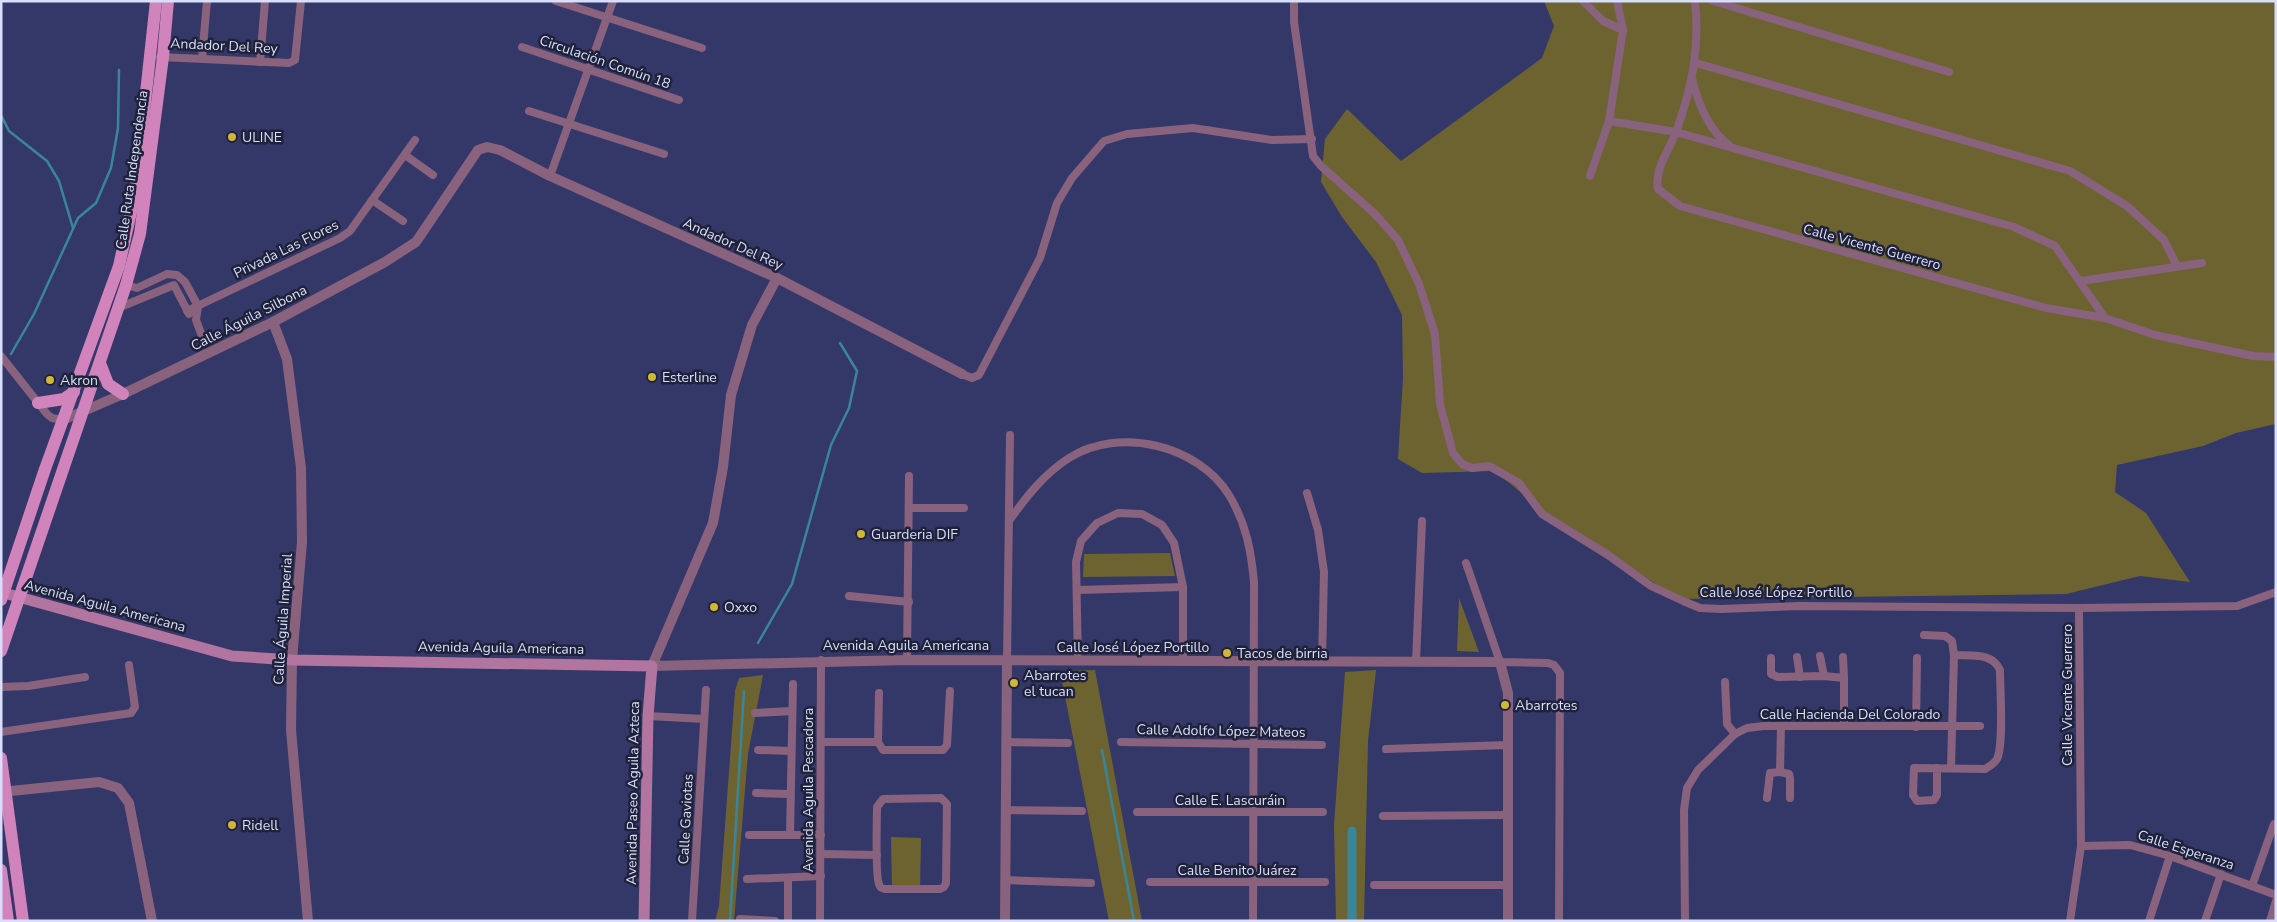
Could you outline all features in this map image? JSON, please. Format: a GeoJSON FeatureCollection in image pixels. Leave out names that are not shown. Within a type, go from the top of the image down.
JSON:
{"type":"FeatureCollection","features":[{"type":"Feature","properties":{"kind":"main road","name":"Calle Ruta Independencia"},"geometry":{"type":"LineString","coordinates":[[1,651],[126,285],[140,234],[157,57],[156,1]]}},
{"type":"Feature","properties":{"kind":"main road","name":"Calle Ruta Independencia"},"geometry":{"type":"LineString","coordinates":[[2,597],[119,266],[135,194],[168,1]]}},
{"type":"Feature","properties":{"kind":"main road"},"geometry":{"type":"LineString","coordinates":[[100,363],[108,384],[123,394]]}},
{"type":"Feature","properties":{"kind":"main road"},"geometry":{"type":"LineString","coordinates":[[38,403],[64,399],[74,392]]}},
{"type":"Feature","properties":{"kind":"main road","name":"Avenida Aguila Americana"},"geometry":{"type":"LineString","coordinates":[[2,597],[18,598],[232,656],[292,660],[652,666]]}},
{"type":"Feature","properties":{"kind":"main road","name":"Avenida Paseo Aguila Azteca"},"geometry":{"type":"LineString","coordinates":[[644,921],[648,716],[652,666]]}},
{"type":"Feature","properties":{"kind":"main road"},"geometry":{"type":"LineString","coordinates":[[1,758],[3,791],[23,921]]}},
{"type":"Feature","properties":{"kind":"main road"},"geometry":{"type":"LineString","coordinates":[[1,870],[8,921]]}},
{"type":"Feature","properties":{"kind":"street"},"geometry":{"type":"LineString","coordinates":[[202,58],[207,1]]}},
{"type":"Feature","properties":{"kind":"street"},"geometry":{"type":"LineString","coordinates":[[260,62],[265,1]]}},
{"type":"Feature","properties":{"kind":"street","name":"Andador Del Rey"},"geometry":{"type":"LineString","coordinates":[[157,57],[289,63],[295,60],[301,1]]}},
{"type":"Feature","properties":{"kind":"street"},"geometry":{"type":"LineString","coordinates":[[556,1],[702,48]]}},
{"type":"Feature","properties":{"kind":"street"},"geometry":{"type":"LineString","coordinates":[[550,176],[613,1]]}},
{"type":"Feature","properties":{"kind":"street","name":"Calle José López Portillo"},"geometry":{"type":"LineString","coordinates":[[1294,1],[1294,22],[1313,156],[1321,166],[1374,214],[1398,240],[1419,284],[1435,334],[1440,404],[1454,453],[1462,464],[1472,468],[1489,466],[1519,483],[1542,514],[1608,555],[1651,586],[1700,608],[1800,606],[2079,608]]}},
{"type":"Feature","properties":{"kind":"street"},"geometry":{"type":"LineString","coordinates":[[1583,1],[1603,21],[1623,30]]}},
{"type":"Feature","properties":{"kind":"street"},"geometry":{"type":"LineString","coordinates":[[1590,176],[1609,121],[1623,30],[1617,1]]}},
{"type":"Feature","properties":{"kind":"street","name":"Calle Vicente Guerrero"},"geometry":{"type":"LineString","coordinates":[[1694,1],[1698,30],[1696,63],[1676,132],[1657,174],[1658,189],[1680,206],[2046,308],[2105,318],[2155,336],[2252,356],[2276,356]]}},
{"type":"Feature","properties":{"kind":"street"},"geometry":{"type":"LineString","coordinates":[[1713,1],[1949,72]]}},
{"type":"Feature","properties":{"kind":"street","name":"Circulación Común 18"},"geometry":{"type":"LineString","coordinates":[[522,46],[679,100]]}},
{"type":"Feature","properties":{"kind":"street"},"geometry":{"type":"LineString","coordinates":[[1696,63],[2070,172],[2127,206],[2164,240],[2177,266]]}},
{"type":"Feature","properties":{"kind":"street"},"geometry":{"type":"LineString","coordinates":[[1692,77],[1700,105],[1718,135],[1734,149]]}},
{"type":"Feature","properties":{"kind":"street"},"geometry":{"type":"LineString","coordinates":[[529,111],[570,122],[664,154]]}},
{"type":"Feature","properties":{"kind":"street"},"geometry":{"type":"LineString","coordinates":[[1609,121],[1676,132],[2014,227],[2055,246],[2105,318]]}},
{"type":"Feature","properties":{"kind":"street"},"geometry":{"type":"LineString","coordinates":[[962,374],[972,378],[979,375],[1040,258],[1057,203],[1072,178],[1104,141],[1127,134],[1193,128],[1272,140],[1312,139]]}},
{"type":"Feature","properties":{"kind":"street","name":"Privada Las Flores"},"geometry":{"type":"LineString","coordinates":[[187,312],[340,238],[350,231],[415,140]]}},
{"type":"Feature","properties":{"kind":"street","name":"Andador Del Rey"},"geometry":{"type":"LineString","coordinates":[[488,147],[500,150],[550,176],[777,278],[962,374]]}},
{"type":"Feature","properties":{"kind":"street","name":"Calle Águila Silbona"},"geometry":{"type":"LineString","coordinates":[[64,420],[123,394],[273,322],[385,262],[416,242],[478,150],[488,147]]}},
{"type":"Feature","properties":{"kind":"street"},"geometry":{"type":"LineString","coordinates":[[405,155],[433,175]]}},
{"type":"Feature","properties":{"kind":"street"},"geometry":{"type":"LineString","coordinates":[[372,200],[403,220]]}},
{"type":"Feature","properties":{"kind":"street"},"geometry":{"type":"LineString","coordinates":[[2081,282],[2202,263]]}},
{"type":"Feature","properties":{"kind":"street"},"geometry":{"type":"LineString","coordinates":[[126,285],[137,288],[172,274],[183,278],[198,306],[196,320]]}},
{"type":"Feature","properties":{"kind":"street"},"geometry":{"type":"LineString","coordinates":[[652,666],[712,523],[723,466],[731,395],[752,325],[777,278]]}},
{"type":"Feature","properties":{"kind":"street"},"geometry":{"type":"LineString","coordinates":[[118,308],[174,285],[187,312],[196,320],[202,336]]}},
{"type":"Feature","properties":{"kind":"street","name":"Calle Águila Imperial"},"geometry":{"type":"LineString","coordinates":[[273,322],[287,359],[301,468],[302,542],[292,660],[291,730],[308,921]]}},
{"type":"Feature","properties":{"kind":"street"},"geometry":{"type":"LineString","coordinates":[[1,356],[52,418],[64,420]]}},
{"type":"Feature","properties":{"kind":"street"},"geometry":{"type":"LineString","coordinates":[[1005,921],[1010,434]]}},
{"type":"Feature","properties":{"kind":"street"},"geometry":{"type":"LineString","coordinates":[[1009,521],[1043,479],[1070,458],[1086,449],[1114,442],[1145,443],[1182,455],[1202,465],[1228,494],[1245,527],[1251,552],[1254,582],[1253,921]]}},
{"type":"Feature","properties":{"kind":"street"},"geometry":{"type":"LineString","coordinates":[[907,660],[909,476]]}},
{"type":"Feature","properties":{"kind":"street"},"geometry":{"type":"LineString","coordinates":[[1307,493],[1318,530],[1324,572],[1322,662]]}},
{"type":"Feature","properties":{"kind":"street"},"geometry":{"type":"LineString","coordinates":[[909,508],[964,508]]}},
{"type":"Feature","properties":{"kind":"street"},"geometry":{"type":"LineString","coordinates":[[1078,660],[1076,562],[1081,541],[1096,523],[1118,513],[1142,514],[1162,525],[1174,543],[1183,587],[1183,661]]}},
{"type":"Feature","properties":{"kind":"street"},"geometry":{"type":"LineString","coordinates":[[1416,662],[1422,521]]}},
{"type":"Feature","properties":{"kind":"street"},"geometry":{"type":"LineString","coordinates":[[1466,563],[1500,662],[1508,693],[1508,921]]}},
{"type":"Feature","properties":{"kind":"street"},"geometry":{"type":"LineString","coordinates":[[1078,590],[1183,587]]}},
{"type":"Feature","properties":{"kind":"street","name":"Calle Vicente Guerrero"},"geometry":{"type":"LineString","coordinates":[[2070,921],[2081,846],[2079,608],[2237,606],[2276,592]]}},
{"type":"Feature","properties":{"kind":"street"},"geometry":{"type":"LineString","coordinates":[[849,596],[909,602]]}},
{"type":"Feature","properties":{"kind":"street"},"geometry":{"type":"LineString","coordinates":[[1924,635],[1945,636],[1952,641],[1954,655],[1951,768]]}},
{"type":"Feature","properties":{"kind":"street"},"geometry":{"type":"LineString","coordinates":[[1937,768],[1937,795],[1934,800],[1917,801],[1913,795],[1914,768],[1937,768],[1951,768],[1985,769],[1992,766],[1998,758],[2001,728],[2000,670],[1996,662],[1989,657],[1954,655]]}},
{"type":"Feature","properties":{"kind":"street"},"geometry":{"type":"LineString","coordinates":[[1820,656],[1824,676]]}},
{"type":"Feature","properties":{"kind":"street"},"geometry":{"type":"LineString","coordinates":[[1843,656],[1844,726]]}},
{"type":"Feature","properties":{"kind":"street"},"geometry":{"type":"LineString","coordinates":[[1797,657],[1800,676]]}},
{"type":"Feature","properties":{"kind":"street"},"geometry":{"type":"LineString","coordinates":[[1771,658],[1771,674],[1778,677],[1824,676],[1844,678]]}},
{"type":"Feature","properties":{"kind":"street"},"geometry":{"type":"LineString","coordinates":[[1916,726],[1917,658]]}},
{"type":"Feature","properties":{"kind":"street","name":"Avenida Aguila Americana"},"geometry":{"type":"LineString","coordinates":[[652,666],[822,660],[1007,660]]}},
{"type":"Feature","properties":{"kind":"street","name":"Avenida Aguila Pescadora"},"geometry":{"type":"LineString","coordinates":[[820,921],[822,660]]}},
{"type":"Feature","properties":{"kind":"street","name":"Calle José López Portillo"},"geometry":{"type":"LineString","coordinates":[[1007,660],[1548,663],[1558,668],[1561,679],[1559,921]]}},
{"type":"Feature","properties":{"kind":"street"},"geometry":{"type":"LineString","coordinates":[[1,732],[131,713],[134,711],[134,707],[129,665]]}},
{"type":"Feature","properties":{"kind":"street"},"geometry":{"type":"LineString","coordinates":[[1,686],[28,686],[85,677]]}},
{"type":"Feature","properties":{"kind":"street"},"geometry":{"type":"LineString","coordinates":[[1725,682],[1727,724],[1735,734]]}},
{"type":"Feature","properties":{"kind":"street"},"geometry":{"type":"LineString","coordinates":[[790,836],[793,684]]}},
{"type":"Feature","properties":{"kind":"street","name":"Calle Gaviotas"},"geometry":{"type":"LineString","coordinates":[[692,921],[706,690]]}},
{"type":"Feature","properties":{"kind":"street"},"geometry":{"type":"LineString","coordinates":[[879,693],[878,742],[880,747],[887,751],[945,749],[950,691]]}},
{"type":"Feature","properties":{"kind":"street"},"geometry":{"type":"LineString","coordinates":[[755,713],[792,711]]}},
{"type":"Feature","properties":{"kind":"street"},"geometry":{"type":"LineString","coordinates":[[648,716],[704,719]]}},
{"type":"Feature","properties":{"kind":"street"},"geometry":{"type":"LineString","coordinates":[[1780,772],[1781,726]]}},
{"type":"Feature","properties":{"kind":"street","name":"Calle Hacienda Del Colorado"},"geometry":{"type":"LineString","coordinates":[[1685,921],[1684,810],[1687,788],[1698,770],[1735,734],[1747,728],[1781,726],[1980,726]]}},
{"type":"Feature","properties":{"kind":"street"},"geometry":{"type":"LineString","coordinates":[[821,742],[878,742]]}},
{"type":"Feature","properties":{"kind":"street"},"geometry":{"type":"LineString","coordinates":[[1006,742],[1068,743]]}},
{"type":"Feature","properties":{"kind":"street","name":"Calle Adolfo López Mateos"},"geometry":{"type":"LineString","coordinates":[[1121,742],[1322,745]]}},
{"type":"Feature","properties":{"kind":"street"},"geometry":{"type":"LineString","coordinates":[[1386,749],[1508,745]]}},
{"type":"Feature","properties":{"kind":"street"},"geometry":{"type":"LineString","coordinates":[[758,750],[791,751]]}},
{"type":"Feature","properties":{"kind":"street"},"geometry":{"type":"LineString","coordinates":[[1767,798],[1770,773],[1780,772],[1788,774],[1790,778],[1790,798]]}},
{"type":"Feature","properties":{"kind":"street"},"geometry":{"type":"LineString","coordinates":[[3,791],[99,782],[118,788],[129,803],[152,921]]}},
{"type":"Feature","properties":{"kind":"street"},"geometry":{"type":"LineString","coordinates":[[756,793],[790,794]]}},
{"type":"Feature","properties":{"kind":"street"},"geometry":{"type":"LineString","coordinates":[[941,798],[945,800],[946,883],[944,887],[930,890],[885,889],[878,883],[877,855],[877,807],[879,802],[883,799],[941,798]]}},
{"type":"Feature","properties":{"kind":"street"},"geometry":{"type":"LineString","coordinates":[[1006,810],[1082,811]]}},
{"type":"Feature","properties":{"kind":"street","name":"Calle E. Lascuráin"},"geometry":{"type":"LineString","coordinates":[[1137,812],[1323,812]]}},
{"type":"Feature","properties":{"kind":"street"},"geometry":{"type":"LineString","coordinates":[[1383,816],[1508,815]]}},
{"type":"Feature","properties":{"kind":"street"},"geometry":{"type":"LineString","coordinates":[[2252,886],[2275,824]]}},
{"type":"Feature","properties":{"kind":"street"},"geometry":{"type":"LineString","coordinates":[[749,835],[821,835]]}},
{"type":"Feature","properties":{"kind":"street","name":"Calle Esperanza"},"geometry":{"type":"LineString","coordinates":[[2081,846],[2130,845],[2170,856],[2276,895]]}},
{"type":"Feature","properties":{"kind":"street"},"geometry":{"type":"LineString","coordinates":[[821,854],[877,855]]}},
{"type":"Feature","properties":{"kind":"street"},"geometry":{"type":"LineString","coordinates":[[2149,921],[2170,856]]}},
{"type":"Feature","properties":{"kind":"street"},"geometry":{"type":"LineString","coordinates":[[2205,921],[2221,874]]}},
{"type":"Feature","properties":{"kind":"street"},"geometry":{"type":"LineString","coordinates":[[747,879],[821,876]]}},
{"type":"Feature","properties":{"kind":"street"},"geometry":{"type":"LineString","coordinates":[[788,878],[788,921]]}},
{"type":"Feature","properties":{"kind":"street"},"geometry":{"type":"LineString","coordinates":[[1006,880],[1092,882]]}},
{"type":"Feature","properties":{"kind":"street","name":"Calle Benito Juárez"},"geometry":{"type":"LineString","coordinates":[[1150,882],[1325,882]]}},
{"type":"Feature","properties":{"kind":"street"},"geometry":{"type":"LineString","coordinates":[[1374,885],[1508,885]]}},
{"type":"Feature","properties":{"kind":"street"},"geometry":{"type":"LineString","coordinates":[[2270,921],[2276,901]]}},
{"type":"Feature","properties":{"kind":"street"},"geometry":{"type":"LineString","coordinates":[[740,919],[775,921]]}},
{"type":"Feature","properties":{"kind":"shaded area"},"geometry":{"type":"Polygon","coordinates":[[[1544,1],[2276,1],[2276,424],[2236,433],[2203,446],[2117,465],[2115,492],[2146,513],[2190,582],[2140,576],[2066,594],[1679,599],[1542,510],[1495,471],[1422,473],[1398,459],[1403,378],[1402,315],[1376,262],[1342,217],[1321,182],[1325,139],[1347,109],[1401,161],[1542,58],[1554,26],[1544,1]]]}},
{"type":"Feature","properties":{"kind":"shaded area"},"geometry":{"type":"Polygon","coordinates":[[[1170,553],[1175,576],[1083,577],[1084,554],[1170,553]]]}},
{"type":"Feature","properties":{"kind":"shaded area"},"geometry":{"type":"Polygon","coordinates":[[[1459,598],[1479,652],[1457,651],[1459,598]]]}},
{"type":"Feature","properties":{"kind":"shaded area"},"geometry":{"type":"Polygon","coordinates":[[[1095,670],[1142,921],[1109,921],[1060,671],[1095,670]]]}},
{"type":"Feature","properties":{"kind":"shaded area"},"geometry":{"type":"Polygon","coordinates":[[[1376,670],[1368,741],[1364,921],[1336,921],[1334,825],[1345,672],[1376,670]]]}},
{"type":"Feature","properties":{"kind":"shaded area"},"geometry":{"type":"Polygon","coordinates":[[[763,675],[748,754],[734,921],[715,921],[719,906],[735,691],[739,678],[763,675]]]}},
{"type":"Feature","properties":{"kind":"shaded area"},"geometry":{"type":"Polygon","coordinates":[[[891,837],[921,838],[920,890],[892,889],[891,837]]]}},
{"type":"Feature","properties":{"kind":"waterway"},"geometry":{"type":"LineString","coordinates":[[11,354],[34,314],[78,218],[96,203],[111,168],[118,128],[119,70]]}},
{"type":"Feature","properties":{"kind":"waterway"},"geometry":{"type":"LineString","coordinates":[[1,115],[9,131],[47,161],[59,181],[73,228]]}},
{"type":"Feature","properties":{"kind":"waterway"},"geometry":{"type":"LineString","coordinates":[[758,643],[792,584],[831,445],[849,408],[857,371],[840,343]]}},
{"type":"Feature","properties":{"kind":"waterway"},"geometry":{"type":"LineString","coordinates":[[730,921],[744,691]]}},
{"type":"Feature","properties":{"kind":"waterway"},"geometry":{"type":"LineString","coordinates":[[1102,750],[1134,921]]}},
{"type":"Feature","properties":{"kind":"waterway"},"geometry":{"type":"LineString","coordinates":[[1352,831],[1352,921]]}},
{"type":"Feature","properties":{"kind":"place","name":"ULINE"},"geometry":{"type":"Point","coordinates":[232,137]}},
{"type":"Feature","properties":{"kind":"place","name":"Esterline"},"geometry":{"type":"Point","coordinates":[652,377]}},
{"type":"Feature","properties":{"kind":"place","name":"Akron"},"geometry":{"type":"Point","coordinates":[50,380]}},
{"type":"Feature","properties":{"kind":"place","name":"Guarderia DIF"},"geometry":{"type":"Point","coordinates":[861,534]}},
{"type":"Feature","properties":{"kind":"place","name":"Oxxo"},"geometry":{"type":"Point","coordinates":[714,607]}},
{"type":"Feature","properties":{"kind":"place","name":"Tacos de birria"},"geometry":{"type":"Point","coordinates":[1227,653]}},
{"type":"Feature","properties":{"kind":"place","name":"Abarrotes el tucan"},"geometry":{"type":"Point","coordinates":[1014,683]}},
{"type":"Feature","properties":{"kind":"place","name":"Abarrotes"},"geometry":{"type":"Point","coordinates":[1505,705]}},
{"type":"Feature","properties":{"kind":"place","name":"Ridell"},"geometry":{"type":"Point","coordinates":[232,825]}}]}
